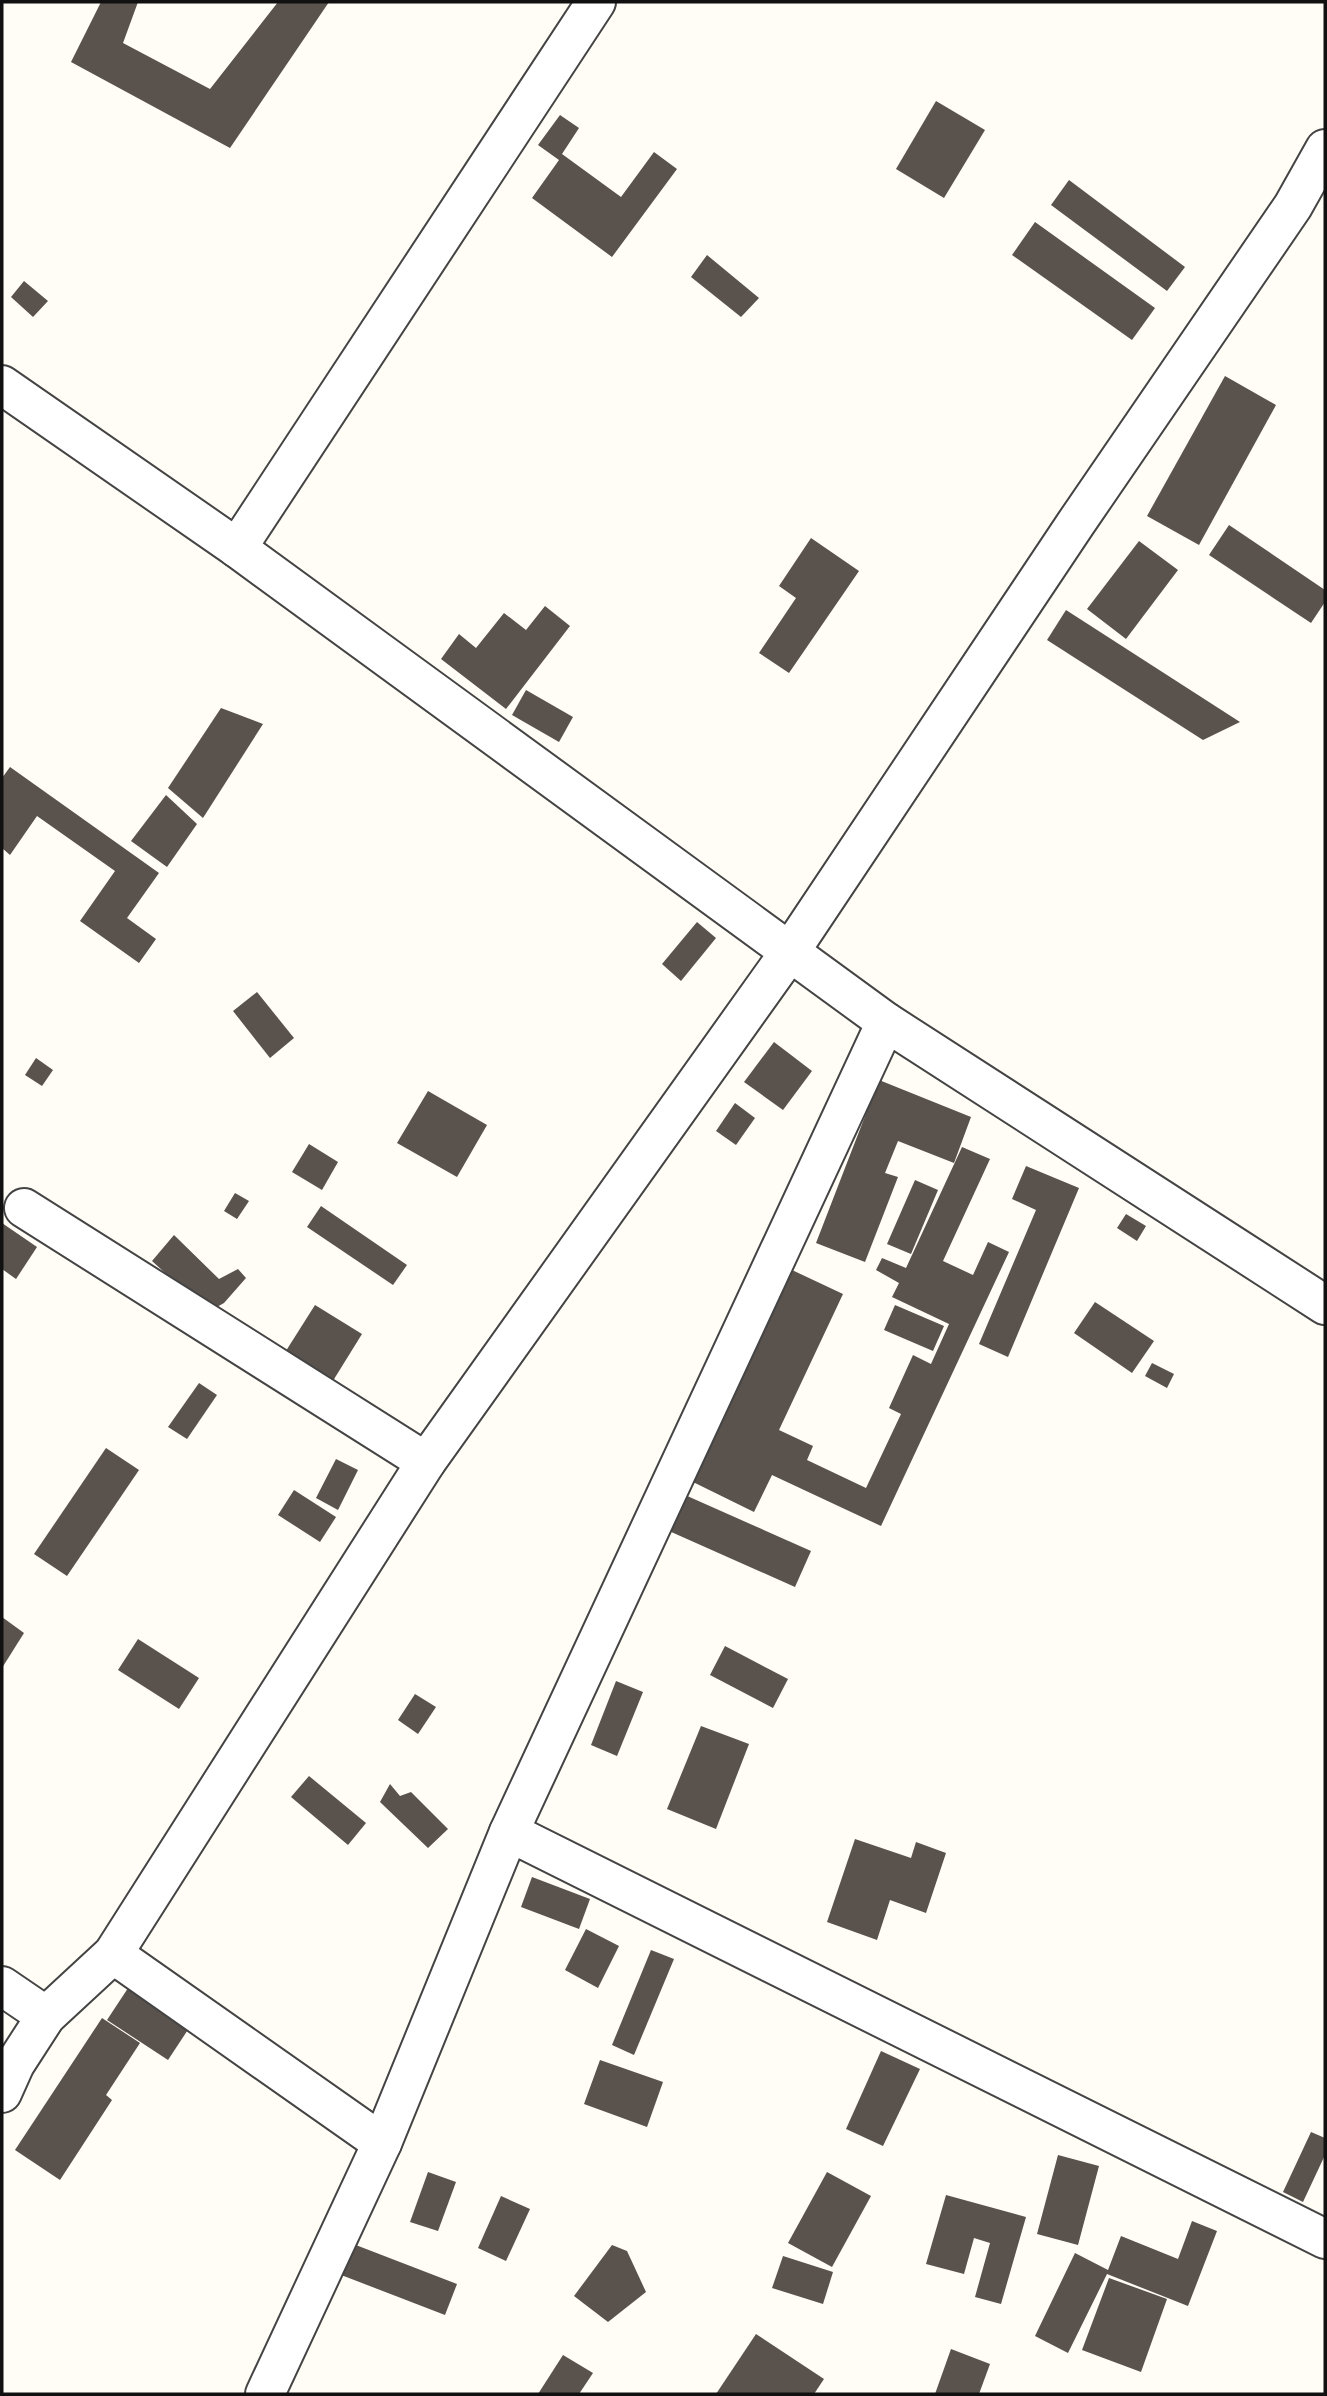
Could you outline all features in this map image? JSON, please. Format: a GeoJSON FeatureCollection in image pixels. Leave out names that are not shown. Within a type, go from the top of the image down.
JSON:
{"type":"FeatureCollection","features":[{"type":"Feature","properties":{"kind":"street"},"geometry":{"type":"LineString","coordinates":[[237,548],[594,2]]}},
{"type":"Feature","properties":{"kind":"street"},"geometry":{"type":"LineString","coordinates":[[2,2093],[15,2064],[46,2016],[113,1954],[426,1462],[789,953],[1076,523],[1293,206],[1325,149]]}},
{"type":"Feature","properties":{"kind":"street"},"geometry":{"type":"LineString","coordinates":[[2,385],[237,548],[886,1022],[1325,1306]]}},
{"type":"Feature","properties":{"kind":"street"},"geometry":{"type":"LineString","coordinates":[[265,2394],[382,2143],[509,1832],[886,1022]]}},
{"type":"Feature","properties":{"kind":"street"},"geometry":{"type":"LineString","coordinates":[[24,1208],[426,1462]]}},
{"type":"Feature","properties":{"kind":"street"},"geometry":{"type":"LineString","coordinates":[[509,1832],[1325,2239]]}},
{"type":"Feature","properties":{"kind":"street"},"geometry":{"type":"LineString","coordinates":[[113,1954],[382,2143]]}},
{"type":"Feature","properties":{"kind":"street"},"geometry":{"type":"LineString","coordinates":[[2,1986],[46,2016]]}},
{"type":"Feature","properties":{"kind":"building"},"geometry":{"type":"Polygon","coordinates":[[[101,2],[138,2],[123,43],[210,89],[278,2],[329,2],[230,148],[71,62],[101,2]]]}},
{"type":"Feature","properties":{"kind":"building"},"geometry":{"type":"Polygon","coordinates":[[[936,101],[985,130],[944,198],[896,169],[936,101]]]}},
{"type":"Feature","properties":{"kind":"building"},"geometry":{"type":"Polygon","coordinates":[[[560,115],[579,128],[562,154],[621,197],[654,152],[677,169],[612,257],[532,198],[559,160],[538,145],[560,115]]]}},
{"type":"Feature","properties":{"kind":"building"},"geometry":{"type":"Polygon","coordinates":[[[1069,180],[1185,267],[1167,291],[1051,205],[1069,180]]]}},
{"type":"Feature","properties":{"kind":"building"},"geometry":{"type":"Polygon","coordinates":[[[1035,222],[1155,308],[1132,340],[1012,255],[1035,222]]]}},
{"type":"Feature","properties":{"kind":"building"},"geometry":{"type":"Polygon","coordinates":[[[707,255],[759,298],[741,317],[691,277],[707,255]]]}},
{"type":"Feature","properties":{"kind":"building"},"geometry":{"type":"Polygon","coordinates":[[[24,281],[48,301],[33,317],[11,297],[24,281]]]}},
{"type":"Feature","properties":{"kind":"building"},"geometry":{"type":"Polygon","coordinates":[[[1225,376],[1276,405],[1199,545],[1147,516],[1225,376]]]}},
{"type":"Feature","properties":{"kind":"building"},"geometry":{"type":"Polygon","coordinates":[[[1229,525],[1325,590],[1325,602],[1311,623],[1209,555],[1229,525]]]}},
{"type":"Feature","properties":{"kind":"building"},"geometry":{"type":"Polygon","coordinates":[[[811,538],[859,571],[789,673],[759,653],[796,598],[779,586],[811,538]]]}},
{"type":"Feature","properties":{"kind":"building"},"geometry":{"type":"Polygon","coordinates":[[[1139,541],[1178,570],[1126,639],[1087,609],[1139,541]]]}},
{"type":"Feature","properties":{"kind":"building"},"geometry":{"type":"Polygon","coordinates":[[[545,606],[570,626],[506,709],[441,659],[459,634],[476,648],[504,613],[526,630],[545,606]]]}},
{"type":"Feature","properties":{"kind":"building"},"geometry":{"type":"Polygon","coordinates":[[[1066,610],[1240,722],[1203,740],[1047,640],[1066,610]]]}},
{"type":"Feature","properties":{"kind":"building"},"geometry":{"type":"Polygon","coordinates":[[[526,690],[573,717],[559,742],[512,715],[526,690]]]}},
{"type":"Feature","properties":{"kind":"building"},"geometry":{"type":"Polygon","coordinates":[[[221,708],[263,724],[203,818],[168,788],[221,708]]]}},
{"type":"Feature","properties":{"kind":"building"},"geometry":{"type":"Polygon","coordinates":[[[10,767],[159,873],[127,918],[156,939],[139,963],[80,921],[115,871],[37,816],[10,855],[2,848],[2,778],[10,767]]]}},
{"type":"Feature","properties":{"kind":"building"},"geometry":{"type":"Polygon","coordinates":[[[166,795],[197,824],[167,867],[131,841],[166,795]]]}},
{"type":"Feature","properties":{"kind":"building"},"geometry":{"type":"Polygon","coordinates":[[[697,922],[716,938],[681,981],[662,964],[697,922]]]}},
{"type":"Feature","properties":{"kind":"building"},"geometry":{"type":"Polygon","coordinates":[[[257,992],[294,1038],[270,1058],[233,1011],[257,992]]]}},
{"type":"Feature","properties":{"kind":"building"},"geometry":{"type":"Polygon","coordinates":[[[774,1042],[812,1071],[783,1110],[744,1082],[774,1042]]]}},
{"type":"Feature","properties":{"kind":"building"},"geometry":{"type":"Polygon","coordinates":[[[36,1058],[53,1070],[42,1086],[25,1075],[36,1058]]]}},
{"type":"Feature","properties":{"kind":"building"},"geometry":{"type":"Polygon","coordinates":[[[879,1080],[971,1117],[954,1163],[898,1141],[885,1173],[898,1177],[865,1262],[816,1243],[879,1080]]]}},
{"type":"Feature","properties":{"kind":"building"},"geometry":{"type":"Polygon","coordinates":[[[428,1091],[487,1125],[457,1177],[397,1143],[428,1091]]]}},
{"type":"Feature","properties":{"kind":"building"},"geometry":{"type":"Polygon","coordinates":[[[735,1103],[755,1118],[736,1145],[716,1131],[735,1103]]]}},
{"type":"Feature","properties":{"kind":"building"},"geometry":{"type":"Polygon","coordinates":[[[309,1144],[338,1162],[322,1190],[292,1172],[309,1144]]]}},
{"type":"Feature","properties":{"kind":"building"},"geometry":{"type":"Polygon","coordinates":[[[962,1147],[990,1159],[943,1261],[973,1275],[988,1242],[1009,1252],[881,1526],[772,1475],[754,1512],[693,1482],[792,1270],[843,1294],[779,1430],[813,1446],[807,1460],[866,1488],[901,1414],[889,1408],[913,1355],[931,1364],[949,1324],[892,1297],[899,1283],[876,1270],[882,1258],[906,1268],[962,1147]]]}},
{"type":"Feature","properties":{"kind":"building"},"geometry":{"type":"Polygon","coordinates":[[[1026,1166],[1079,1188],[1008,1357],[979,1344],[1036,1210],[1012,1199],[1026,1166]]]}},
{"type":"Feature","properties":{"kind":"building"},"geometry":{"type":"Polygon","coordinates":[[[915,1180],[938,1190],[911,1254],[887,1244],[915,1180]]]}},
{"type":"Feature","properties":{"kind":"building"},"geometry":{"type":"Polygon","coordinates":[[[235,1193],[249,1201],[237,1219],[224,1211],[235,1193]]]}},
{"type":"Feature","properties":{"kind":"building"},"geometry":{"type":"Polygon","coordinates":[[[321,1206],[407,1265],[393,1285],[307,1227],[321,1206]]]}},
{"type":"Feature","properties":{"kind":"building"},"geometry":{"type":"Polygon","coordinates":[[[1126,1214],[1146,1226],[1137,1241],[1117,1228],[1126,1214]]]}},
{"type":"Feature","properties":{"kind":"building"},"geometry":{"type":"Polygon","coordinates":[[[2,1223],[37,1247],[16,1279],[2,1269],[2,1223]]]}},
{"type":"Feature","properties":{"kind":"building"},"geometry":{"type":"Polygon","coordinates":[[[174,1235],[219,1279],[238,1269],[246,1278],[224,1303],[208,1312],[152,1261],[174,1235]]]}},
{"type":"Feature","properties":{"kind":"building"},"geometry":{"type":"Polygon","coordinates":[[[1095,1302],[1154,1341],[1132,1373],[1074,1333],[1095,1302]]]}},
{"type":"Feature","properties":{"kind":"building"},"geometry":{"type":"Polygon","coordinates":[[[315,1305],[362,1334],[331,1384],[284,1354],[315,1305]]]}},
{"type":"Feature","properties":{"kind":"building"},"geometry":{"type":"Polygon","coordinates":[[[895,1305],[944,1326],[933,1351],[884,1330],[895,1305]]]}},
{"type":"Feature","properties":{"kind":"building"},"geometry":{"type":"Polygon","coordinates":[[[1152,1363],[1174,1374],[1167,1388],[1145,1376],[1152,1363]]]}},
{"type":"Feature","properties":{"kind":"building"},"geometry":{"type":"Polygon","coordinates":[[[199,1383],[217,1395],[187,1439],[168,1427],[199,1383]]]}},
{"type":"Feature","properties":{"kind":"building"},"geometry":{"type":"Polygon","coordinates":[[[106,1448],[139,1470],[67,1576],[34,1554],[106,1448]]]}},
{"type":"Feature","properties":{"kind":"building"},"geometry":{"type":"Polygon","coordinates":[[[336,1459],[358,1470],[338,1510],[316,1498],[336,1459]]]}},
{"type":"Feature","properties":{"kind":"building"},"geometry":{"type":"Polygon","coordinates":[[[294,1490],[336,1517],[320,1542],[278,1515],[294,1490]]]}},
{"type":"Feature","properties":{"kind":"building"},"geometry":{"type":"Polygon","coordinates":[[[685,1495],[811,1551],[795,1587],[669,1531],[685,1495]]]}},
{"type":"Feature","properties":{"kind":"building"},"geometry":{"type":"Polygon","coordinates":[[[2,1617],[24,1633],[2,1668],[2,1617]]]}},
{"type":"Feature","properties":{"kind":"building"},"geometry":{"type":"Polygon","coordinates":[[[138,1639],[199,1678],[179,1709],[118,1670],[138,1639]]]}},
{"type":"Feature","properties":{"kind":"building"},"geometry":{"type":"Polygon","coordinates":[[[725,1646],[788,1679],[773,1708],[710,1675],[725,1646]]]}},
{"type":"Feature","properties":{"kind":"building"},"geometry":{"type":"Polygon","coordinates":[[[616,1681],[643,1692],[617,1756],[591,1745],[616,1681]]]}},
{"type":"Feature","properties":{"kind":"building"},"geometry":{"type":"Polygon","coordinates":[[[415,1694],[436,1707],[418,1734],[398,1720],[415,1694]]]}},
{"type":"Feature","properties":{"kind":"building"},"geometry":{"type":"Polygon","coordinates":[[[701,1726],[749,1744],[716,1829],[667,1809],[701,1726]]]}},
{"type":"Feature","properties":{"kind":"building"},"geometry":{"type":"Polygon","coordinates":[[[309,1776],[366,1823],[348,1845],[291,1797],[309,1776]]]}},
{"type":"Feature","properties":{"kind":"building"},"geometry":{"type":"Polygon","coordinates":[[[390,1784],[400,1796],[411,1792],[448,1829],[428,1848],[380,1802],[390,1784]]]}},
{"type":"Feature","properties":{"kind":"building"},"geometry":{"type":"Polygon","coordinates":[[[855,1839],[911,1858],[916,1842],[946,1853],[926,1913],[890,1900],[877,1940],[827,1922],[855,1839]]]}},
{"type":"Feature","properties":{"kind":"building"},"geometry":{"type":"Polygon","coordinates":[[[532,1877],[590,1899],[579,1929],[521,1907],[532,1877]]]}},
{"type":"Feature","properties":{"kind":"building"},"geometry":{"type":"Polygon","coordinates":[[[586,1929],[619,1946],[598,1988],[565,1970],[586,1929]]]}},
{"type":"Feature","properties":{"kind":"building"},"geometry":{"type":"Polygon","coordinates":[[[651,1950],[674,1959],[634,2055],[612,2045],[651,1950]]]}},
{"type":"Feature","properties":{"kind":"building"},"geometry":{"type":"Polygon","coordinates":[[[136,1976],[197,2016],[168,2060],[107,2020],[136,1976]]]}},
{"type":"Feature","properties":{"kind":"building"},"geometry":{"type":"Polygon","coordinates":[[[102,2018],[140,2043],[106,2095],[112,2100],[60,2180],[15,2150],[102,2018]]]}},
{"type":"Feature","properties":{"kind":"building"},"geometry":{"type":"Polygon","coordinates":[[[881,2051],[920,2069],[883,2146],[846,2129],[881,2051]]]}},
{"type":"Feature","properties":{"kind":"building"},"geometry":{"type":"Polygon","coordinates":[[[600,2060],[663,2082],[647,2127],[584,2104],[600,2060]]]}},
{"type":"Feature","properties":{"kind":"building"},"geometry":{"type":"Polygon","coordinates":[[[1311,2132],[1325,2138],[1325,2155],[1303,2202],[1283,2192],[1311,2132]]]}},
{"type":"Feature","properties":{"kind":"building"},"geometry":{"type":"Polygon","coordinates":[[[1058,2155],[1099,2166],[1078,2245],[1037,2234],[1058,2155]]]}},
{"type":"Feature","properties":{"kind":"building"},"geometry":{"type":"Polygon","coordinates":[[[428,2172],[456,2182],[438,2231],[410,2222],[428,2172]]]}},
{"type":"Feature","properties":{"kind":"building"},"geometry":{"type":"Polygon","coordinates":[[[827,2172],[871,2196],[832,2267],[788,2243],[827,2172]]]}},
{"type":"Feature","properties":{"kind":"building"},"geometry":{"type":"Polygon","coordinates":[[[946,2195],[1026,2217],[1001,2304],[975,2297],[990,2243],[974,2238],[964,2274],[926,2264],[946,2195]]]}},
{"type":"Feature","properties":{"kind":"building"},"geometry":{"type":"Polygon","coordinates":[[[501,2196],[530,2209],[506,2261],[478,2248],[501,2196]]]}},
{"type":"Feature","properties":{"kind":"building"},"geometry":{"type":"Polygon","coordinates":[[[1192,2221],[1217,2231],[1188,2306],[1107,2274],[1068,2353],[1035,2336],[1075,2253],[1108,2270],[1121,2236],[1178,2259],[1192,2221]]]}},
{"type":"Feature","properties":{"kind":"building"},"geometry":{"type":"Polygon","coordinates":[[[348,2242],[457,2284],[445,2315],[336,2273],[348,2242]]]}},
{"type":"Feature","properties":{"kind":"building"},"geometry":{"type":"Polygon","coordinates":[[[612,2245],[627,2251],[646,2292],[608,2322],[574,2296],[612,2245]]]}},
{"type":"Feature","properties":{"kind":"building"},"geometry":{"type":"Polygon","coordinates":[[[783,2256],[833,2272],[823,2304],[772,2288],[783,2256]]]}},
{"type":"Feature","properties":{"kind":"building"},"geometry":{"type":"Polygon","coordinates":[[[1109,2278],[1167,2299],[1141,2372],[1082,2350],[1109,2278]]]}},
{"type":"Feature","properties":{"kind":"building"},"geometry":{"type":"Polygon","coordinates":[[[756,2334],[824,2379],[814,2394],[716,2394],[756,2334]]]}},
{"type":"Feature","properties":{"kind":"building"},"geometry":{"type":"Polygon","coordinates":[[[951,2349],[990,2364],[979,2394],[935,2394],[951,2349]]]}},
{"type":"Feature","properties":{"kind":"building"},"geometry":{"type":"Polygon","coordinates":[[[563,2355],[593,2373],[579,2394],[538,2394],[563,2355]]]}}]}
